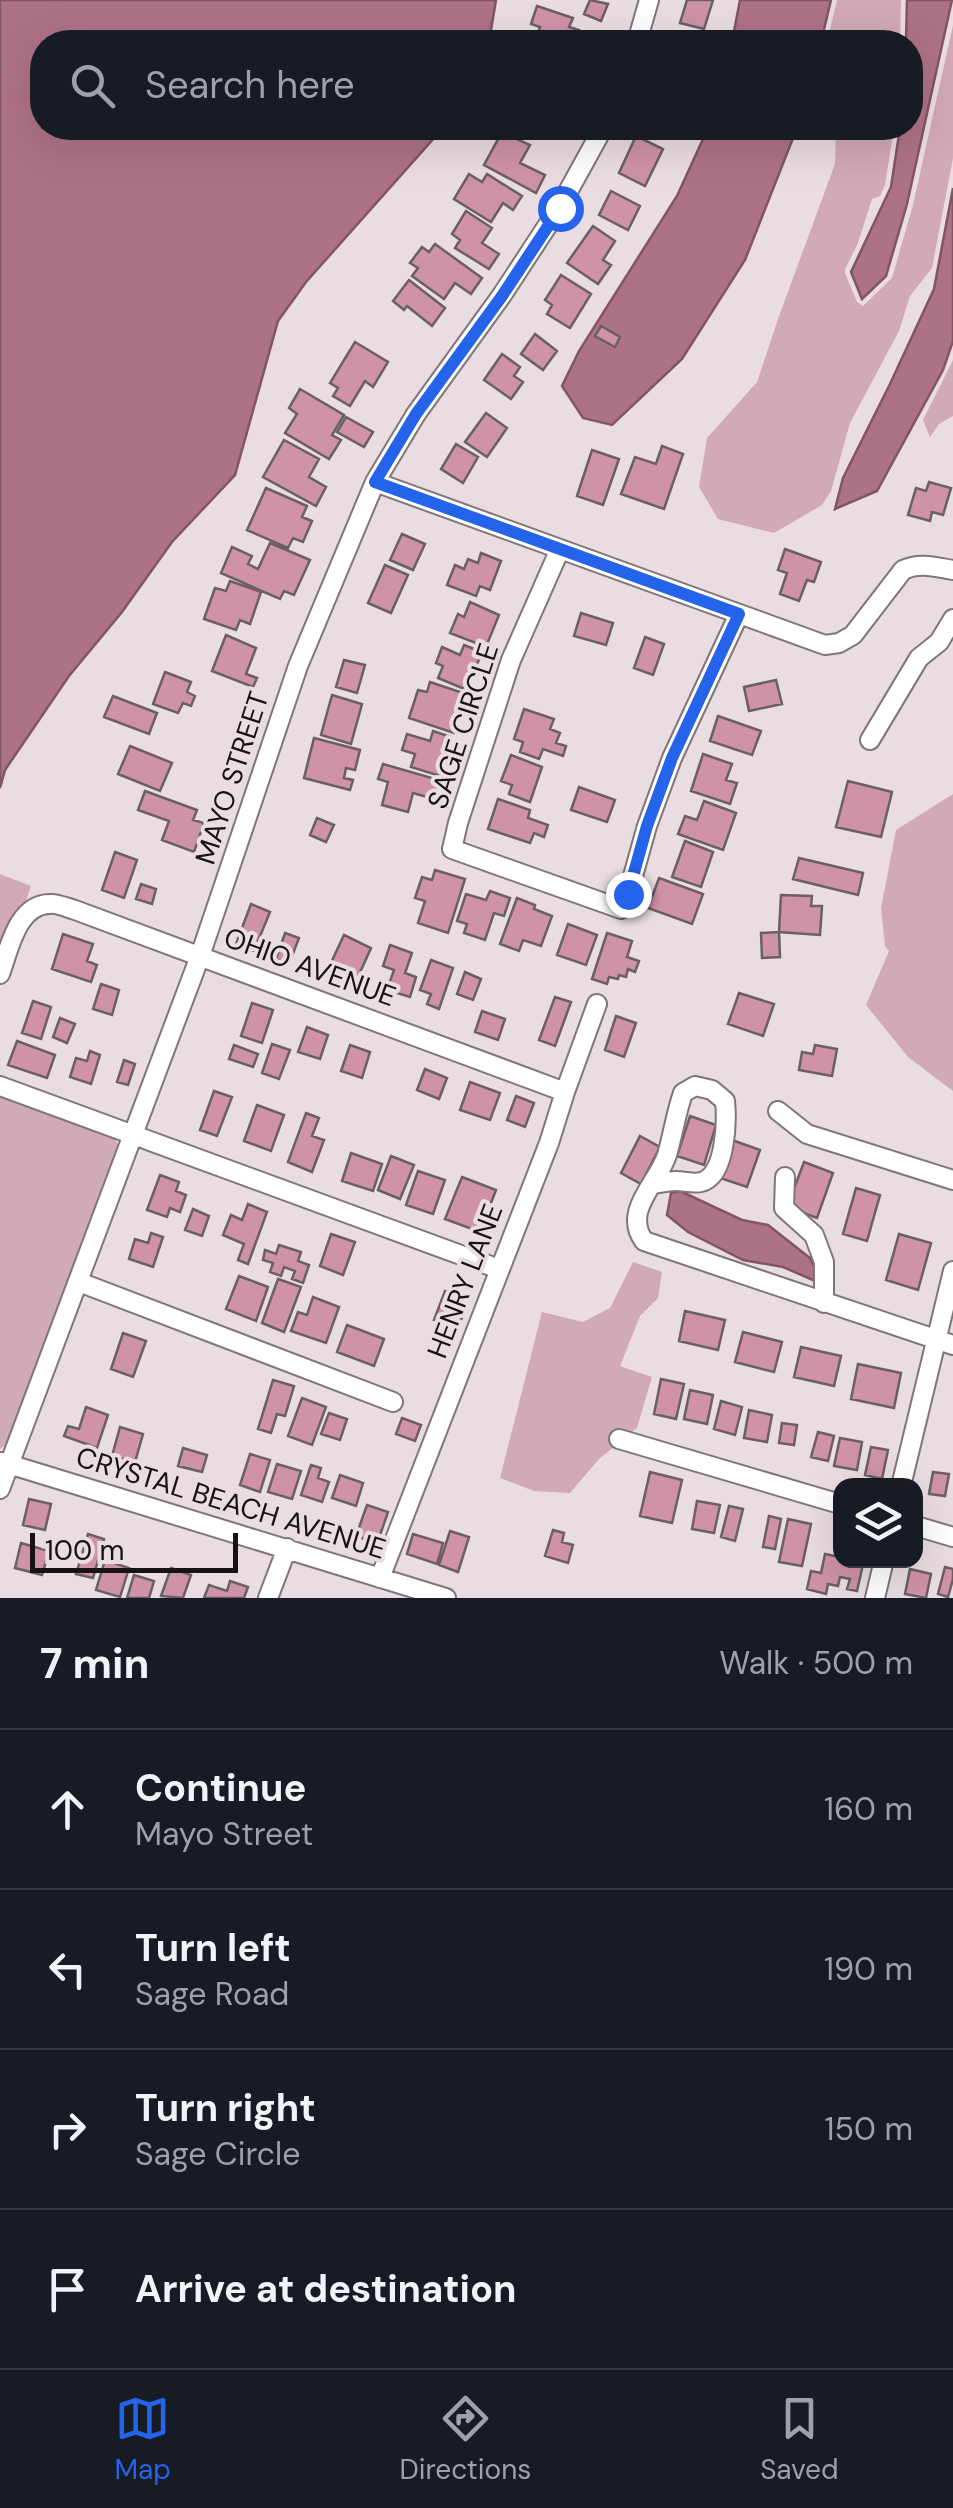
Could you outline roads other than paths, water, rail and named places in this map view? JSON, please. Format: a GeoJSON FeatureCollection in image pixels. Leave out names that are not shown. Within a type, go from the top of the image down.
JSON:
{"type":"FeatureCollection","features":[{"type":"Feature","properties":{"kind":"street"},"geometry":{"type":"LineString","coordinates":[[640,30],[649,0]]}},
{"type":"Feature","properties":{"kind":"street","name":"MAYO STREET"},"geometry":{"type":"LineString","coordinates":[[0,1489],[4,1463],[80,1282],[200,956],[298,666],[375,482],[416,414],[560,208],[597,140]]}},
{"type":"Feature","properties":{"kind":"street"},"geometry":{"type":"LineString","coordinates":[[375,482],[825,645],[853,635],[903,570],[923,564],[953,570]]}},
{"type":"Feature","properties":{"kind":"street","name":"SAGE CIRCLE"},"geometry":{"type":"LineString","coordinates":[[560,548],[511,660],[452,849],[621,910],[672,758],[739,614]]}},
{"type":"Feature","properties":{"kind":"street"},"geometry":{"type":"LineString","coordinates":[[870,740],[919,658],[939,642],[953,619]]}},
{"type":"Feature","properties":{"kind":"street","name":"OHIO AVENUE"},"geometry":{"type":"LineString","coordinates":[[0,974],[23,917],[34,908],[50,904],[565,1092]]}},
{"type":"Feature","properties":{"kind":"street","name":"HENRY LANE"},"geometry":{"type":"LineString","coordinates":[[380,1578],[550,1143],[597,1004]]}},
{"type":"Feature","properties":{"kind":"street"},"geometry":{"type":"LineString","coordinates":[[0,1086],[499,1269]]}},
{"type":"Feature","properties":{"kind":"street"},"geometry":{"type":"LineString","coordinates":[[652,1184],[702,1182],[712,1174],[722,1152],[727,1122],[725,1102],[712,1090],[695,1086],[683,1092],[666,1158],[638,1206],[637,1232],[644,1242],[944,1343]]}},
{"type":"Feature","properties":{"kind":"street"},"geometry":{"type":"LineString","coordinates":[[778,1111],[807,1134],[953,1180]]}},
{"type":"Feature","properties":{"kind":"street"},"geometry":{"type":"LineString","coordinates":[[786,1177],[784,1208],[814,1235],[824,1262],[824,1303]]}},
{"type":"Feature","properties":{"kind":"street"},"geometry":{"type":"LineString","coordinates":[[903,1478],[944,1343],[953,1271]]}},
{"type":"Feature","properties":{"kind":"street"},"geometry":{"type":"LineString","coordinates":[[80,1282],[393,1402]]}},
{"type":"Feature","properties":{"kind":"street"},"geometry":{"type":"LineString","coordinates":[[619,1438],[833,1502]]}},
{"type":"Feature","properties":{"kind":"street","name":"CRYSTAL BEACH AVENUE"},"geometry":{"type":"LineString","coordinates":[[4,1463],[446,1598]]}},
{"type":"Feature","properties":{"kind":"street"},"geometry":{"type":"LineString","coordinates":[[923,1528],[953,1537]]}},
{"type":"Feature","properties":{"kind":"street"},"geometry":{"type":"LineString","coordinates":[[268,1598],[287,1548]]}},
{"type":"Feature","properties":{"kind":"street"},"geometry":{"type":"LineString","coordinates":[[875,1598],[882,1568]]}}]}
